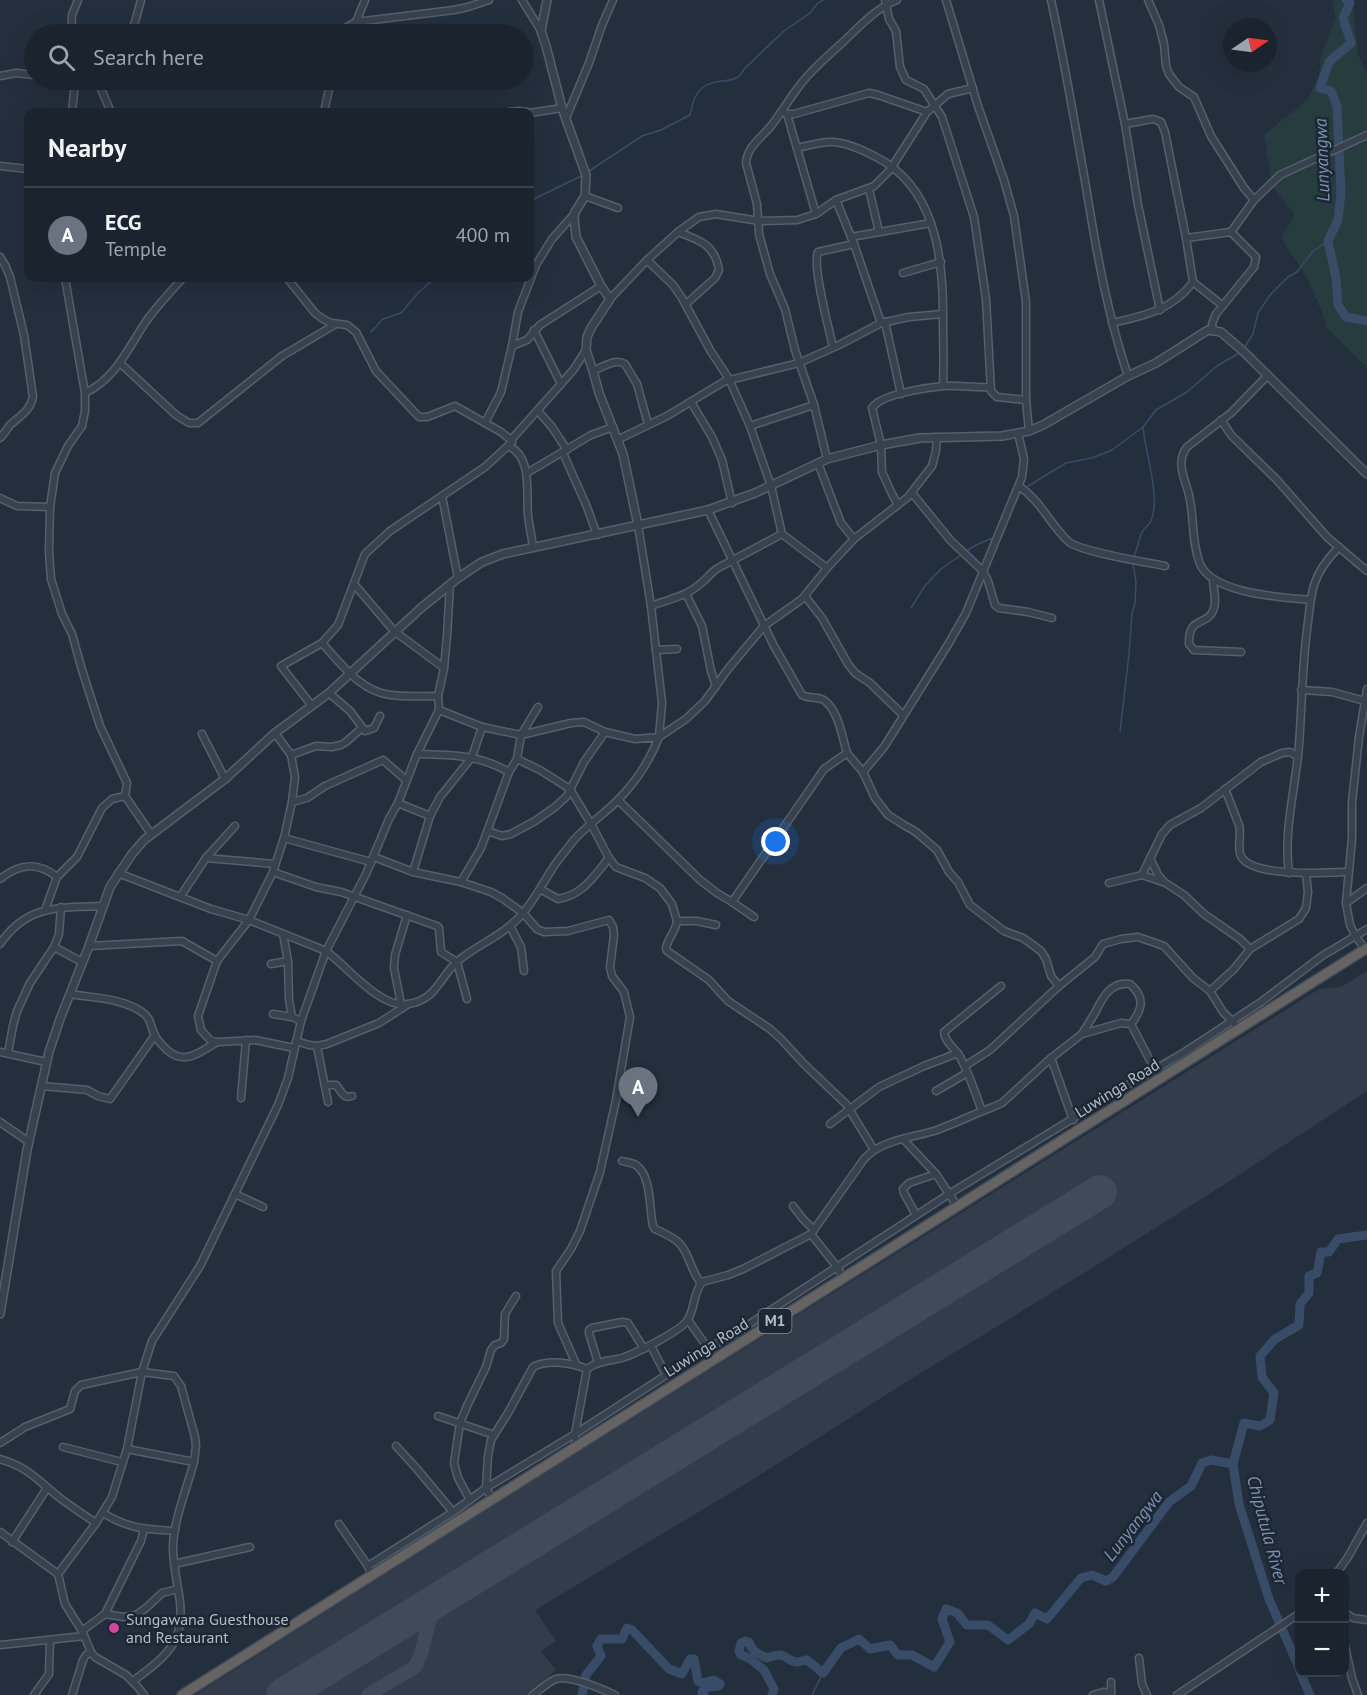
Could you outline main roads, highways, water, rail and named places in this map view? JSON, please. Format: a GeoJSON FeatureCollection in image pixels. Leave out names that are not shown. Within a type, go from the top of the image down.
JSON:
{"type":"FeatureCollection","features":[{"type":"Feature","properties":{"kind":"highway","name":"Luwinga Road"},"geometry":{"type":"LineString","coordinates":[[182,1695],[369,1571],[492,1499],[773,1323],[957,1206],[1159,1073],[1239,1028],[1366,949]]}},
{"type":"Feature","properties":{"kind":"waterway"},"geometry":{"type":"LineString","coordinates":[[589,171],[642,136],[661,130],[690,115],[695,97],[702,88],[713,82],[736,78],[784,31],[810,13],[823,0]]}},
{"type":"Feature","properties":{"kind":"waterway","name":"Lunyangwa"},"geometry":{"type":"LineString","coordinates":[[1346,0],[1350,3],[1343,18],[1351,43],[1329,62],[1320,88],[1331,91],[1337,106],[1341,193],[1338,220],[1328,241],[1336,278],[1338,305],[1346,317],[1367,321]]}},
{"type":"Feature","properties":{"kind":"waterway"},"geometry":{"type":"LineString","coordinates":[[534,199],[583,175]]}},
{"type":"Feature","properties":{"kind":"waterway"},"geometry":{"type":"LineString","coordinates":[[1244,348],[1253,334],[1258,313],[1270,295],[1288,277],[1297,272],[1313,251],[1328,241]]}},
{"type":"Feature","properties":{"kind":"waterway"},"geometry":{"type":"LineString","coordinates":[[371,332],[383,319],[401,313],[430,282]]}},
{"type":"Feature","properties":{"kind":"waterway"},"geometry":{"type":"LineString","coordinates":[[1133,559],[1142,532],[1151,521],[1154,511],[1153,487],[1143,427],[1156,410],[1187,392],[1217,366],[1241,352]]}},
{"type":"Feature","properties":{"kind":"waterway"},"geometry":{"type":"LineString","coordinates":[[1025,488],[1066,463],[1092,458],[1112,450],[1143,427]]}},
{"type":"Feature","properties":{"kind":"waterway"},"geometry":{"type":"LineString","coordinates":[[1008,519],[1021,491]]}},
{"type":"Feature","properties":{"kind":"waterway"},"geometry":{"type":"LineString","coordinates":[[965,552],[995,537]]}},
{"type":"Feature","properties":{"kind":"waterway"},"geometry":{"type":"LineString","coordinates":[[911,608],[924,587],[941,569],[961,555]]}},
{"type":"Feature","properties":{"kind":"waterway"},"geometry":{"type":"LineString","coordinates":[[1120,732],[1132,613],[1135,604],[1136,582],[1133,564]]}},
{"type":"Feature","properties":{"kind":"waterway","name":"Lunyangwa"},"geometry":{"type":"LineString","coordinates":[[772,1695],[774,1689],[764,1670],[749,1658],[741,1655],[739,1651],[741,1643],[749,1642],[756,1652],[767,1658],[782,1655],[792,1661],[807,1660],[823,1673],[841,1648],[859,1639],[870,1649],[890,1645],[898,1655],[912,1655],[934,1667],[950,1642],[942,1619],[946,1609],[957,1613],[967,1625],[988,1625],[1008,1640],[1029,1624],[1035,1613],[1047,1619],[1081,1578],[1092,1575],[1106,1581],[1113,1577],[1169,1502],[1191,1486],[1202,1463],[1211,1460],[1233,1464],[1244,1423],[1260,1426],[1270,1420],[1274,1393],[1262,1377],[1260,1356],[1275,1339],[1299,1325],[1300,1304],[1309,1293],[1309,1276],[1317,1273],[1321,1252],[1329,1252],[1338,1239],[1367,1235]]}},
{"type":"Feature","properties":{"kind":"waterway","name":"Chiputula River"},"geometry":{"type":"LineString","coordinates":[[1233,1464],[1239,1504],[1269,1599],[1295,1659]]}},
{"type":"Feature","properties":{"kind":"waterway","name":"Lunyangwa"},"geometry":{"type":"LineString","coordinates":[[582,1695],[586,1675],[601,1656],[597,1646],[601,1639],[622,1639],[627,1628],[632,1630],[669,1669],[682,1674],[690,1659],[694,1659],[698,1681],[703,1683],[713,1680],[720,1684],[707,1687],[702,1692],[704,1695]]}},
{"type":"Feature","properties":{"kind":"waterway"},"geometry":{"type":"LineString","coordinates":[[812,1695],[823,1673]]}},
{"type":"Feature","properties":{"kind":"waterway","name":"Chiputula River"},"geometry":{"type":"LineString","coordinates":[[1302,1677],[1310,1695]]}},
{"type":"Feature","properties":{"kind":"place","name":"ECG"},"geometry":{"type":"Point","coordinates":[638,1117]}},
{"type":"Feature","properties":{"kind":"place","name":"Sungawana Guesthouse and Restaurant"},"geometry":{"type":"Point","coordinates":[114,1628]}}]}
